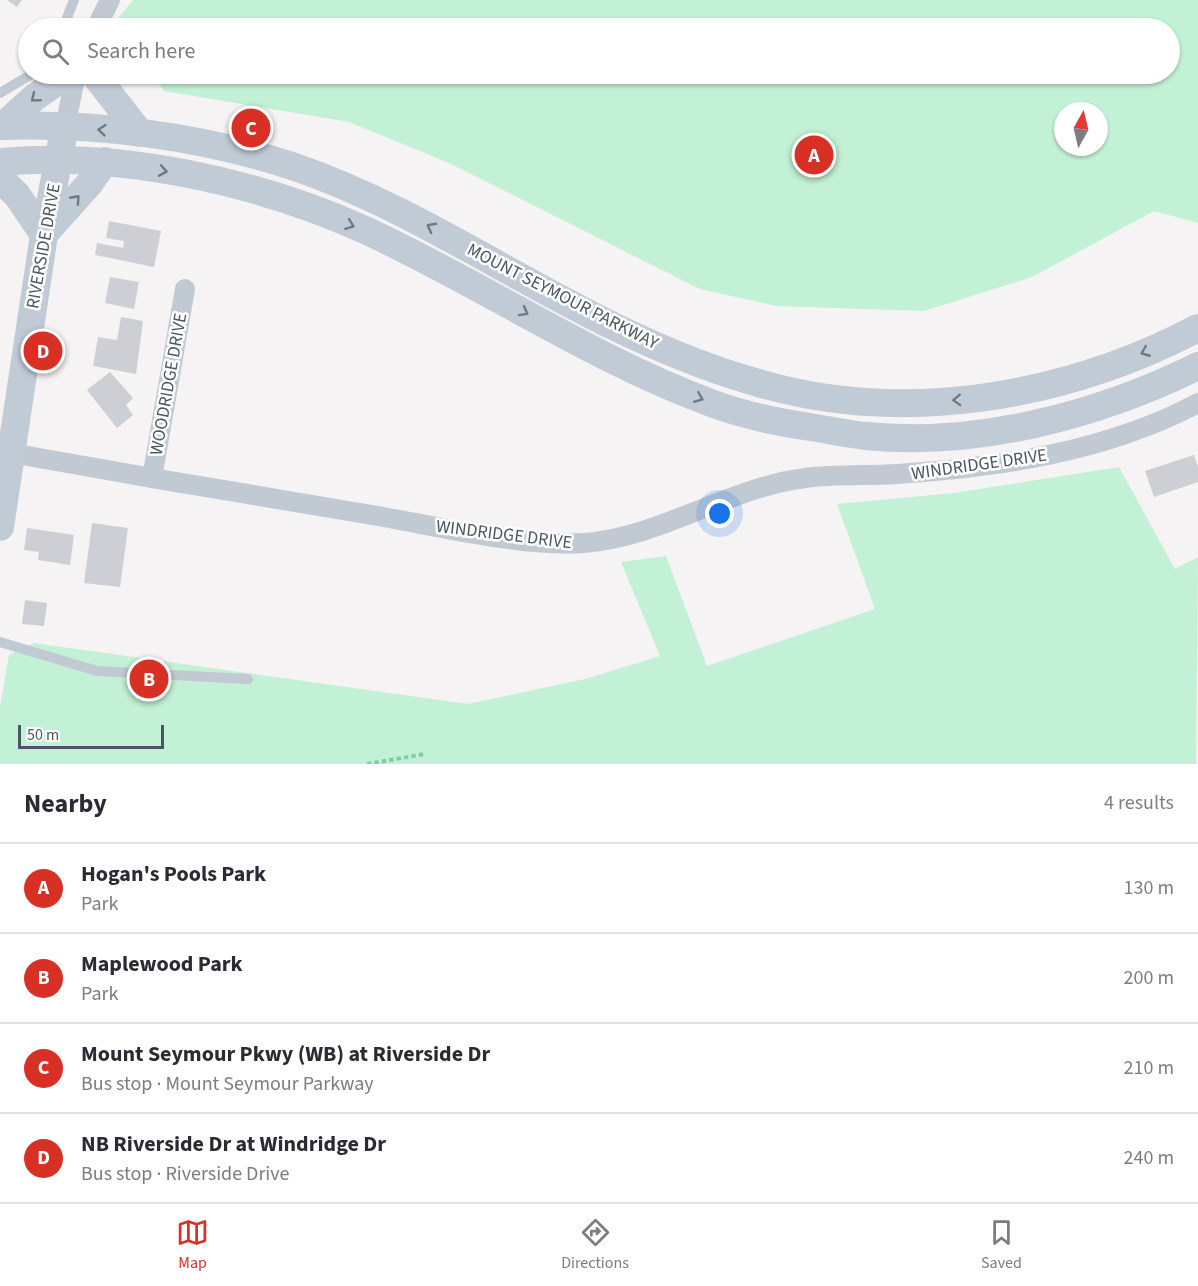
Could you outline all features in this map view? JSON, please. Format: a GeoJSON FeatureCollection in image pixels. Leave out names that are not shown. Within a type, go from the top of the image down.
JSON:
{"type":"FeatureCollection","features":[{"type":"Feature","properties":{"kind":"main road"},"geometry":{"type":"LineString","coordinates":[[2,126],[54,84]]}},
{"type":"Feature","properties":{"kind":"main road"},"geometry":{"type":"LineString","coordinates":[[102,84],[140,133]]}},
{"type":"Feature","properties":{"kind":"main road","name":"MOUNT SEYMOUR PARKWAY"},"geometry":{"type":"LineString","coordinates":[[2,126],[65,127],[140,133],[237,150],[295,167],[412,218],[613,326],[688,359],[756,383],[817,396],[884,402],[966,400],[1011,394],[1089,375],[1198,328]]}},
{"type":"Feature","properties":{"kind":"main road","name":"RIVERSIDE DRIVE"},"geometry":{"type":"LineString","coordinates":[[0,527],[6,454],[65,127]]}},
{"type":"Feature","properties":{"kind":"main road","name":"MOUNT SEYMOUR PARKWAY"},"geometry":{"type":"LineString","coordinates":[[0,162],[59,159],[105,161],[232,185],[320,213],[364,230],[650,379],[714,404],[763,419],[868,436],[962,436],[1013,429],[1078,414],[1167,381],[1198,366]]}},
{"type":"Feature","properties":{"kind":"main road"},"geometry":{"type":"LineString","coordinates":[[0,179],[17,195],[44,235],[89,184],[105,161]]}},
{"type":"Feature","properties":{"kind":"street"},"geometry":{"type":"LineString","coordinates":[[101,18],[110,0]]}},
{"type":"Feature","properties":{"kind":"street","name":"RIVERSIDE DRIVE"},"geometry":{"type":"LineString","coordinates":[[65,127],[74,84]]}},
{"type":"Feature","properties":{"kind":"street","name":"WOODRIDGE DRIVE"},"geometry":{"type":"LineString","coordinates":[[152,478],[185,289]]}},
{"type":"Feature","properties":{"kind":"street","name":"WINDRIDGE DRIVE"},"geometry":{"type":"LineString","coordinates":[[6,454],[452,529],[540,542],[584,543],[623,536],[747,493],[804,478],[955,470],[1075,450],[1137,432],[1198,403]]}},
{"type":"Feature","properties":{"kind":"lane"},"geometry":{"type":"LineString","coordinates":[[67,18],[74,0]]}},
{"type":"Feature","properties":{"kind":"lane"},"geometry":{"type":"LineString","coordinates":[[0,93],[18,82]]}},
{"type":"Feature","properties":{"kind":"lane"},"geometry":{"type":"LineString","coordinates":[[0,642],[97,671],[248,679]]}},
{"type":"Feature","properties":{"kind":"path"},"geometry":{"type":"LineString","coordinates":[[367,764],[425,754]]}},
{"type":"Feature","properties":{"kind":"green space"},"geometry":{"type":"Polygon","coordinates":[[[133,0],[1198,0],[1198,223],[1154,211],[1032,277],[924,311],[776,306],[700,289],[449,163],[349,122],[164,91],[159,84],[1180,84],[1180,18],[118,18],[133,0]]]}},
{"type":"Feature","properties":{"kind":"green space"},"geometry":{"type":"Polygon","coordinates":[[[1119,467],[1175,569],[1198,557],[1196,764],[0,764],[0,707],[9,655],[34,643],[468,704],[585,679],[660,656],[621,562],[666,556],[707,666],[875,609],[837,504],[954,493],[1119,467]]]}},
{"type":"Feature","properties":{"kind":"building"},"geometry":{"type":"Polygon","coordinates":[[[7,0],[22,0],[17,7],[7,0]]]}},
{"type":"Feature","properties":{"kind":"building"},"geometry":{"type":"Polygon","coordinates":[[[109,221],[161,231],[154,267],[95,255],[97,243],[123,248],[124,241],[106,238],[109,221]]]}},
{"type":"Feature","properties":{"kind":"building"},"geometry":{"type":"Polygon","coordinates":[[[110,277],[139,282],[134,309],[105,303],[110,277]]]}},
{"type":"Feature","properties":{"kind":"building"},"geometry":{"type":"Polygon","coordinates":[[[121,317],[143,321],[136,374],[93,366],[98,337],[117,340],[121,317]]]}},
{"type":"Feature","properties":{"kind":"building"},"geometry":{"type":"Polygon","coordinates":[[[110,372],[133,398],[126,405],[133,415],[117,428],[87,390],[110,372]]]}},
{"type":"Feature","properties":{"kind":"building"},"geometry":{"type":"Polygon","coordinates":[[[1194,455],[1198,467],[1198,482],[1154,497],[1145,471],[1194,455]]]}},
{"type":"Feature","properties":{"kind":"building"},"geometry":{"type":"Polygon","coordinates":[[[92,523],[128,528],[120,587],[84,583],[92,523]]]}},
{"type":"Feature","properties":{"kind":"building"},"geometry":{"type":"Polygon","coordinates":[[[27,528],[74,535],[70,565],[38,560],[39,552],[24,550],[27,528]]]}},
{"type":"Feature","properties":{"kind":"building"},"geometry":{"type":"Polygon","coordinates":[[[25,600],[47,603],[44,626],[22,624],[25,600]]]}},
{"type":"Feature","properties":{"kind":"place","name":"Mount Seymour Pkwy (WB) at Riverside Dr"},"geometry":{"type":"Point","coordinates":[251,128]}},
{"type":"Feature","properties":{"kind":"place","name":"Hogan's Pools Park"},"geometry":{"type":"Point","coordinates":[814,155]}},
{"type":"Feature","properties":{"kind":"place","name":"NB Riverside Dr at Windridge Dr"},"geometry":{"type":"Point","coordinates":[43,351]}},
{"type":"Feature","properties":{"kind":"place","name":"Maplewood Park"},"geometry":{"type":"Point","coordinates":[149,679]}}]}
